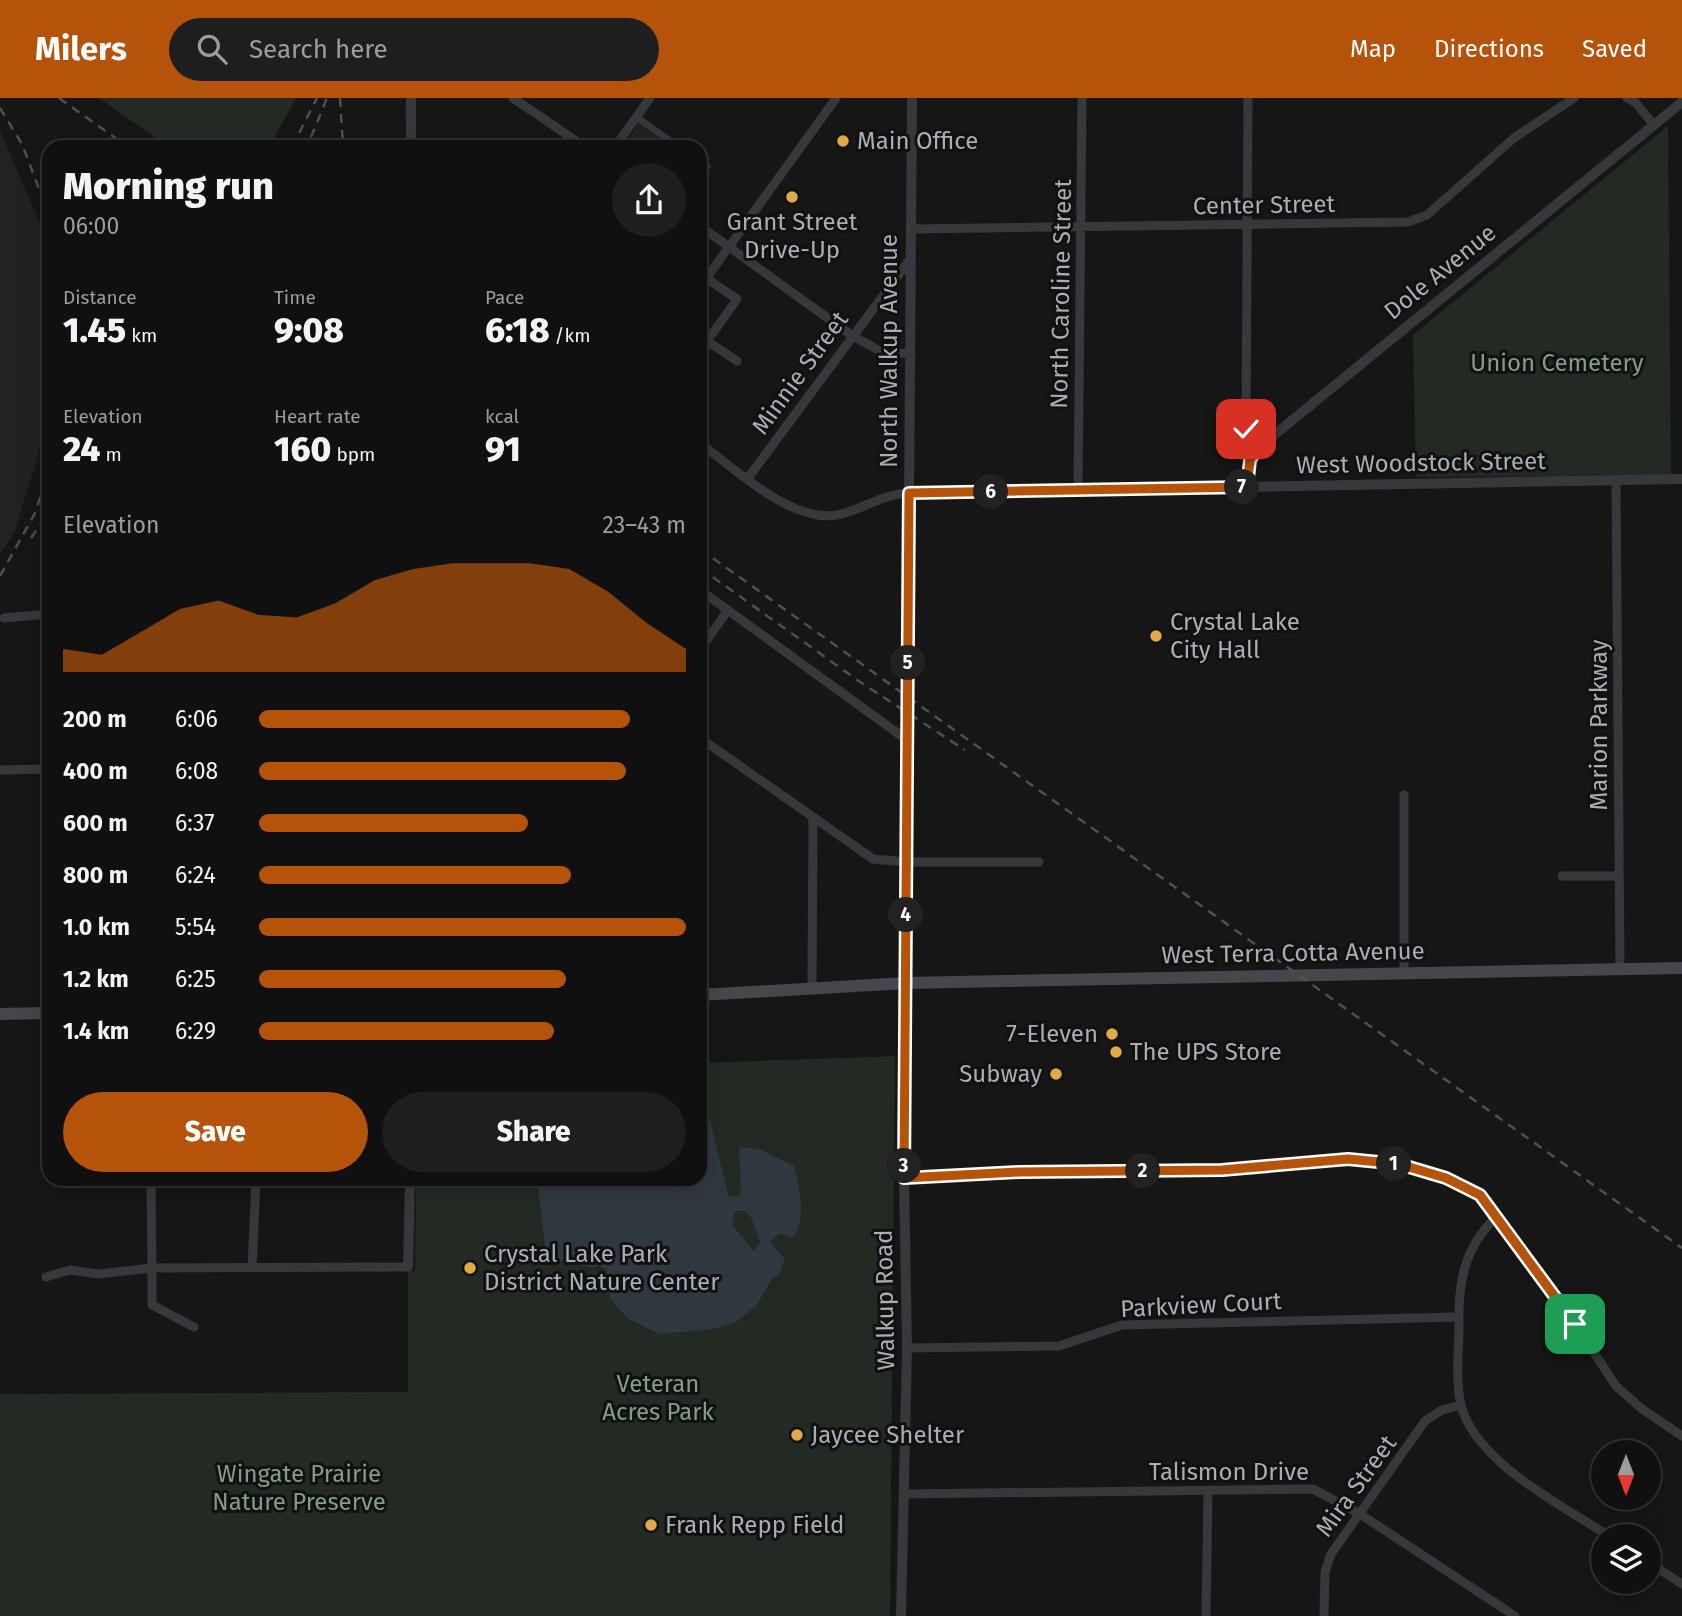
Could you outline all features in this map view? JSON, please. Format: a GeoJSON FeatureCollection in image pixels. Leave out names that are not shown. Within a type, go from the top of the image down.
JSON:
{"type":"FeatureCollection","features":[{"type":"Feature","properties":{"kind":"main road","name":"West Terra Cotta Avenue"},"geometry":{"type":"LineString","coordinates":[[707,995],[906,983],[1682,968]]}},
{"type":"Feature","properties":{"kind":"main road"},"geometry":{"type":"LineString","coordinates":[[0,1014],[42,1013]]}},
{"type":"Feature","properties":{"kind":"street"},"geometry":{"type":"LineString","coordinates":[[411,98],[411,140]]}},
{"type":"Feature","properties":{"kind":"street"},"geometry":{"type":"LineString","coordinates":[[513,98],[575,140]]}},
{"type":"Feature","properties":{"kind":"street"},"geometry":{"type":"LineString","coordinates":[[620,140],[650,98]]}},
{"type":"Feature","properties":{"kind":"street"},"geometry":{"type":"LineString","coordinates":[[707,277],[836,98]]}},
{"type":"Feature","properties":{"kind":"street","name":"North Walkup Avenue"},"geometry":{"type":"LineString","coordinates":[[906,983],[912,98]]}},
{"type":"Feature","properties":{"kind":"street","name":"North Caroline Street"},"geometry":{"type":"LineString","coordinates":[[1078,490],[1082,98]]}},
{"type":"Feature","properties":{"kind":"street"},"geometry":{"type":"LineString","coordinates":[[1247,487],[1250,460],[1257,449],[1246,429],[1248,98]]}},
{"type":"Feature","properties":{"kind":"street","name":"Center Street"},"geometry":{"type":"LineString","coordinates":[[911,229],[1248,226],[1398,223],[1419,219],[1437,207],[1514,138],[1574,98]]}},
{"type":"Feature","properties":{"kind":"street"},"geometry":{"type":"LineString","coordinates":[[1627,98],[1654,125]]}},
{"type":"Feature","properties":{"kind":"street","name":"Dole Avenue"},"geometry":{"type":"LineString","coordinates":[[1257,449],[1682,102]]}},
{"type":"Feature","properties":{"kind":"street"},"geometry":{"type":"LineString","coordinates":[[636,117],[669,140]]}},
{"type":"Feature","properties":{"kind":"street"},"geometry":{"type":"LineString","coordinates":[[707,231],[851,335],[880,351],[910,354]]}},
{"type":"Feature","properties":{"kind":"street","name":"Minnie Street"},"geometry":{"type":"LineString","coordinates":[[748,478],[851,335],[911,258]]}},
{"type":"Feature","properties":{"kind":"street"},"geometry":{"type":"LineString","coordinates":[[707,279],[737,299],[707,341],[737,361]]}},
{"type":"Feature","properties":{"kind":"street"},"geometry":{"type":"LineString","coordinates":[[707,448],[798,511],[824,516],[848,512],[887,496],[909,493]]}},
{"type":"Feature","properties":{"kind":"street","name":"West Woodstock Street"},"geometry":{"type":"LineString","coordinates":[[909,493],[1682,479]]}},
{"type":"Feature","properties":{"kind":"street","name":"Marion Parkway"},"geometry":{"type":"LineString","coordinates":[[1616,480],[1620,969]]}},
{"type":"Feature","properties":{"kind":"street"},"geometry":{"type":"LineString","coordinates":[[707,595],[907,740]]}},
{"type":"Feature","properties":{"kind":"street"},"geometry":{"type":"LineString","coordinates":[[707,640],[728,610]]}},
{"type":"Feature","properties":{"kind":"street"},"geometry":{"type":"LineString","coordinates":[[0,630],[2,615],[42,614]]}},
{"type":"Feature","properties":{"kind":"street"},"geometry":{"type":"LineString","coordinates":[[707,743],[873,859],[906,862],[1039,862]]}},
{"type":"Feature","properties":{"kind":"street"},"geometry":{"type":"LineString","coordinates":[[0,770],[42,769]]}},
{"type":"Feature","properties":{"kind":"street"},"geometry":{"type":"LineString","coordinates":[[1404,795],[1404,972]]}},
{"type":"Feature","properties":{"kind":"street"},"geometry":{"type":"LineString","coordinates":[[812,988],[813,817]]}},
{"type":"Feature","properties":{"kind":"street"},"geometry":{"type":"LineString","coordinates":[[1562,876],[1619,876]]}},
{"type":"Feature","properties":{"kind":"street","name":"Walkup Road"},"geometry":{"type":"LineString","coordinates":[[901,1616],[906,1494],[906,983]]}},
{"type":"Feature","properties":{"kind":"street"},"geometry":{"type":"LineString","coordinates":[[904,1178],[1056,1171],[1222,1170],[1348,1159],[1399,1164],[1446,1178],[1480,1195],[1575,1324],[1616,1386],[1642,1409],[1682,1436]]}},
{"type":"Feature","properties":{"kind":"street"},"geometry":{"type":"LineString","coordinates":[[152,1186],[152,1305],[194,1327]]}},
{"type":"Feature","properties":{"kind":"street"},"geometry":{"type":"LineString","coordinates":[[252,1268],[256,1186]]}},
{"type":"Feature","properties":{"kind":"street"},"geometry":{"type":"LineString","coordinates":[[46,1278],[70,1270],[98,1274],[152,1268],[408,1267],[410,1186]]}},
{"type":"Feature","properties":{"kind":"street"},"geometry":{"type":"LineString","coordinates":[[1495,1218],[1479,1234],[1466,1259],[1458,1285],[1461,1405],[1485,1447],[1505,1469],[1591,1524]]}},
{"type":"Feature","properties":{"kind":"street","name":"Parkview Court"},"geometry":{"type":"LineString","coordinates":[[907,1348],[1059,1346],[1122,1325],[1458,1317]]}},
{"type":"Feature","properties":{"kind":"street","name":"Mira Street"},"geometry":{"type":"LineString","coordinates":[[1324,1616],[1325,1572],[1331,1554],[1425,1421],[1442,1410],[1461,1405]]}},
{"type":"Feature","properties":{"kind":"street","name":"Talismon Drive"},"geometry":{"type":"LineString","coordinates":[[906,1494],[1313,1489],[1360,1514],[1515,1616]]}},
{"type":"Feature","properties":{"kind":"street"},"geometry":{"type":"LineString","coordinates":[[1206,1616],[1208,1490]]}},
{"type":"Feature","properties":{"kind":"street"},"geometry":{"type":"LineString","coordinates":[[1661,1570],[1682,1584]]}},
{"type":"Feature","properties":{"kind":"shaded area"},"geometry":{"type":"Polygon","coordinates":[[[639,123],[662,140],[627,140],[639,123]]]}},
{"type":"Feature","properties":{"kind":"shaded area"},"geometry":{"type":"Polygon","coordinates":[[[0,130],[42,230],[42,440],[15,531],[0,554],[0,130]]]}},
{"type":"Feature","properties":{"kind":"shaded area"},"geometry":{"type":"Polygon","coordinates":[[[707,1120],[710,1120],[729,1197],[741,1195],[739,1147],[759,1149],[794,1166],[801,1203],[797,1231],[792,1238],[780,1233],[770,1242],[785,1259],[779,1274],[771,1280],[757,1305],[736,1322],[714,1329],[659,1334],[627,1318],[610,1298],[606,1271],[599,1265],[594,1268],[561,1261],[545,1246],[538,1186],[707,1186],[707,1120]],[[735,1211],[732,1224],[753,1251],[760,1243],[752,1219],[745,1211],[735,1211]]]}},
{"type":"Feature","properties":{"kind":"green space"},"geometry":{"type":"Polygon","coordinates":[[[99,98],[296,98],[273,140],[158,140],[99,98]]]}},
{"type":"Feature","properties":{"kind":"green space","name":"Union Cemetery"},"geometry":{"type":"Polygon","coordinates":[[[1668,126],[1671,475],[1416,477],[1413,335],[1668,126]]]}},
{"type":"Feature","properties":{"kind":"green space","name":"Veteran Acres Park"},"geometry":{"type":"Polygon","coordinates":[[[895,1056],[890,1616],[0,1616],[0,1394],[408,1392],[408,1272],[415,1271],[416,1186],[707,1186],[707,1063],[895,1056]]]}},
{"type":"Feature","properties":{"kind":"railway"},"geometry":{"type":"LineString","coordinates":[[59,98],[118,140]]}},
{"type":"Feature","properties":{"kind":"railway"},"geometry":{"type":"LineString","coordinates":[[296,140],[317,98]]}},
{"type":"Feature","properties":{"kind":"railway"},"geometry":{"type":"LineString","coordinates":[[311,137],[327,98]]}},
{"type":"Feature","properties":{"kind":"railway"},"geometry":{"type":"LineString","coordinates":[[340,98],[343,140]]}},
{"type":"Feature","properties":{"kind":"railway"},"geometry":{"type":"LineString","coordinates":[[0,108],[22,144],[42,197]]}},
{"type":"Feature","properties":{"kind":"railway"},"geometry":{"type":"LineString","coordinates":[[0,576],[35,513],[42,492]]}},
{"type":"Feature","properties":{"kind":"railway"},"geometry":{"type":"LineString","coordinates":[[31,538],[42,522]]}},
{"type":"Feature","properties":{"kind":"railway"},"geometry":{"type":"LineString","coordinates":[[707,554],[1682,1248]]}},
{"type":"Feature","properties":{"kind":"railway"},"geometry":{"type":"LineString","coordinates":[[707,573],[860,682],[965,750]]}},
{"type":"Feature","properties":{"kind":"place","name":"Main Office"},"geometry":{"type":"Point","coordinates":[843,141]}},
{"type":"Feature","properties":{"kind":"place","name":"Grant Street Drive-Up"},"geometry":{"type":"Point","coordinates":[792,197]}},
{"type":"Feature","properties":{"kind":"place","name":"Crystal Lake City Hall"},"geometry":{"type":"Point","coordinates":[1156,636]}},
{"type":"Feature","properties":{"kind":"place","name":"7-Eleven"},"geometry":{"type":"Point","coordinates":[1112,1034]}},
{"type":"Feature","properties":{"kind":"place","name":"The UPS Store"},"geometry":{"type":"Point","coordinates":[1116,1052]}},
{"type":"Feature","properties":{"kind":"place","name":"Subway"},"geometry":{"type":"Point","coordinates":[1056,1074]}},
{"type":"Feature","properties":{"kind":"place","name":"Crystal Lake Park District Nature Center"},"geometry":{"type":"Point","coordinates":[470,1268]}},
{"type":"Feature","properties":{"kind":"place","name":"Jaycee Shelter"},"geometry":{"type":"Point","coordinates":[797,1435]}},
{"type":"Feature","properties":{"kind":"place","name":"Frank Repp Field"},"geometry":{"type":"Point","coordinates":[651,1525]}},
{"type":"Feature","properties":{"kind":"route"},"geometry":{"type":"LineString","coordinates":[[1246,429],[1257,449],[1250,460],[1247,487],[909,493],[904,1178],[1019,1172],[1222,1170],[1348,1159],[1399,1164],[1446,1178],[1480,1195],[1575,1324]]}},
{"type":"Feature","properties":{"kind":"park label","name":"Wingate Prairie Nature Preserve"},"geometry":{"type":"Point","coordinates":[299,1488]}}]}
